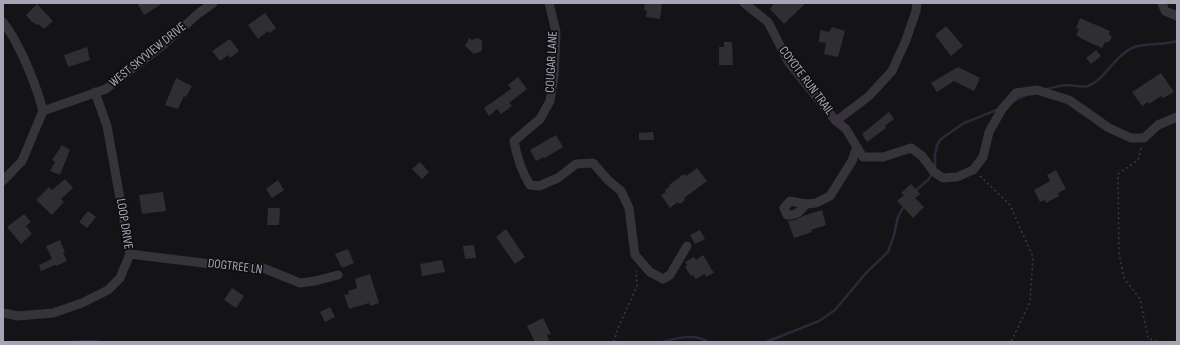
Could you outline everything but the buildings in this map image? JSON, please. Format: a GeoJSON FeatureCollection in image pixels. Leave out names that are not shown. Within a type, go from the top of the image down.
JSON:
{"type":"FeatureCollection","features":[{"type":"Feature","properties":{"kind":"street","name":"WEST SKYVIEW DRIVE"},"geometry":{"type":"LineString","coordinates":[[43,111],[106,89],[163,45],[199,13],[213,3]]}},
{"type":"Feature","properties":{"kind":"street","name":"COUGAR LANE"},"geometry":{"type":"LineString","coordinates":[[549,3],[556,32],[554,76],[550,101],[540,119],[514,141],[516,155],[522,173],[530,185],[539,186],[558,178],[576,164],[593,163],[608,180],[622,191],[630,208],[635,255],[650,272],[663,279],[670,275],[687,246]]}},
{"type":"Feature","properties":{"kind":"street","name":"COYOTE RUN TRAIL"},"geometry":{"type":"LineString","coordinates":[[744,3],[768,22],[789,63],[836,121],[869,96],[892,71],[906,40],[916,7]]}},
{"type":"Feature","properties":{"kind":"street"},"geometry":{"type":"LineString","coordinates":[[908,3],[916,7]]}},
{"type":"Feature","properties":{"kind":"street"},"geometry":{"type":"LineString","coordinates":[[1162,3],[1165,12],[1177,16]]}},
{"type":"Feature","properties":{"kind":"street"},"geometry":{"type":"LineString","coordinates":[[3,22],[10,31],[28,68],[38,92],[43,111],[22,161],[3,181]]}},
{"type":"Feature","properties":{"kind":"street"},"geometry":{"type":"LineString","coordinates":[[836,121],[846,130],[863,157],[883,157],[911,148],[922,156],[934,172],[943,178],[957,177],[973,170],[983,157],[989,132],[1002,110],[1016,93],[1037,90],[1069,100],[1090,113],[1109,128],[1131,138],[1144,138],[1158,125],[1177,117]]}},
{"type":"Feature","properties":{"kind":"street","name":"LOOP DRIVE"},"geometry":{"type":"LineString","coordinates":[[3,313],[18,316],[53,313],[82,303],[108,290],[120,278],[130,254],[107,126],[95,92]]}},
{"type":"Feature","properties":{"kind":"street"},"geometry":{"type":"LineString","coordinates":[[806,204],[816,203],[830,196],[852,161],[857,147]]}},
{"type":"Feature","properties":{"kind":"street","name":"DOGTREE LN"},"geometry":{"type":"LineString","coordinates":[[130,254],[227,266],[262,268],[300,283],[338,275]]}},
{"type":"Feature","properties":{"kind":"path"},"geometry":{"type":"LineString","coordinates":[[1144,138],[1138,160],[1118,174],[1119,253],[1124,278],[1140,299],[1148,338],[1158,342]]}},
{"type":"Feature","properties":{"kind":"path"},"geometry":{"type":"LineString","coordinates":[[973,170],[1010,205],[1033,257],[1030,302],[1011,342]]}},
{"type":"Feature","properties":{"kind":"path"},"geometry":{"type":"LineString","coordinates":[[614,342],[618,328],[637,286],[636,270]]}},
{"type":"Feature","properties":{"kind":"path"},"geometry":{"type":"LineString","coordinates":[[1168,342],[1177,341]]}},
{"type":"Feature","properties":{"kind":"waterway"},"geometry":{"type":"LineString","coordinates":[[1046,89],[1064,85],[1083,87],[1088,86],[1100,79],[1120,56],[1132,48],[1143,45],[1177,41]]}},
{"type":"Feature","properties":{"kind":"waterway"},"geometry":{"type":"LineString","coordinates":[[1014,101],[1026,95]]}},
{"type":"Feature","properties":{"kind":"waterway"},"geometry":{"type":"LineString","coordinates":[[935,169],[935,155],[937,145],[941,139],[964,123],[999,109]]}},
{"type":"Feature","properties":{"kind":"waterway"},"geometry":{"type":"LineString","coordinates":[[914,192],[929,179],[932,173]]}},
{"type":"Feature","properties":{"kind":"waterway"},"geometry":{"type":"LineString","coordinates":[[766,342],[819,321],[835,310],[866,273],[888,252],[898,217],[904,206]]}},
{"type":"Feature","properties":{"kind":"waterway"},"geometry":{"type":"LineString","coordinates":[[663,342],[686,337],[703,339],[708,342]]}},
{"type":"Feature","properties":{"kind":"waterway"},"geometry":{"type":"LineString","coordinates":[[73,342],[101,342]]}}]}
